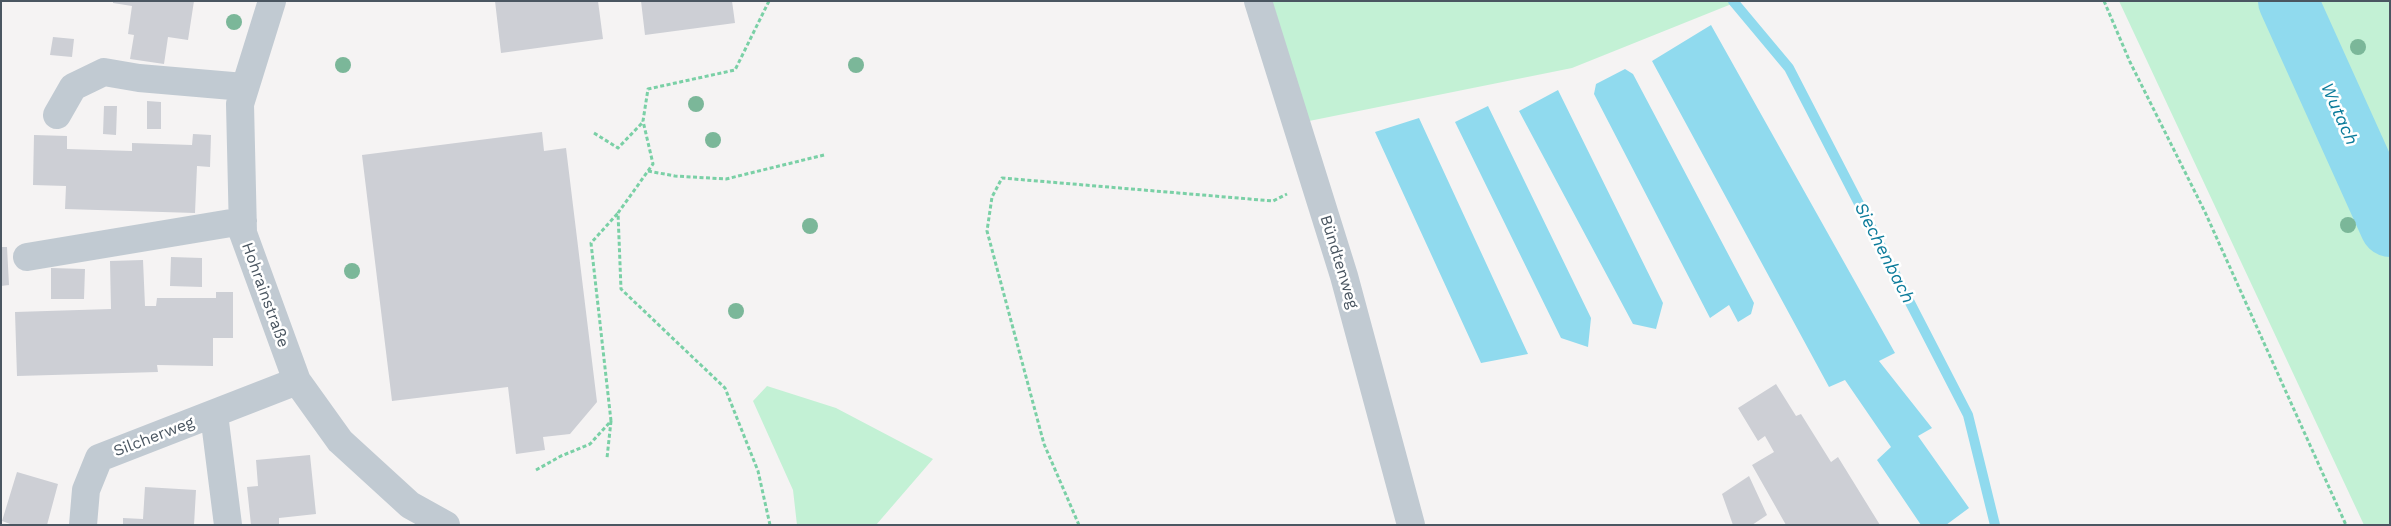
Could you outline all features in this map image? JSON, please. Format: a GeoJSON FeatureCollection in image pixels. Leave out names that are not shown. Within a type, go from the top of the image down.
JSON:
{"type":"FeatureCollection","features":[{"type":"Feature","properties":{"kind":"street","name":"Hohrainstraße"},"geometry":{"type":"LineString","coordinates":[[272,1],[240,104],[242,234],[297,381],[340,441],[411,515],[446,525]]}},
{"type":"Feature","properties":{"kind":"street","name":"Bündtenweg"},"geometry":{"type":"LineString","coordinates":[[1258,1],[1344,276],[1411,525]]}},
{"type":"Feature","properties":{"kind":"street"},"geometry":{"type":"LineString","coordinates":[[57,115],[73,87],[104,72],[140,78],[244,87]]}},
{"type":"Feature","properties":{"kind":"street"},"geometry":{"type":"LineString","coordinates":[[27,257],[243,221]]}},
{"type":"Feature","properties":{"kind":"street","name":"Silcherweg"},"geometry":{"type":"LineString","coordinates":[[83,525],[86,490],[99,458],[297,381]]}},
{"type":"Feature","properties":{"kind":"street","name":"Silcherweg"},"geometry":{"type":"LineString","coordinates":[[214,414],[228,525]]}},
{"type":"Feature","properties":{"kind":"path"},"geometry":{"type":"LineString","coordinates":[[607,458],[611,420],[591,243],[618,213],[653,164],[644,121],[648,89],[735,70],[769,1]]}},
{"type":"Feature","properties":{"kind":"path"},"geometry":{"type":"LineString","coordinates":[[2104,1],[2130,62],[2205,212],[2346,525]]}},
{"type":"Feature","properties":{"kind":"path"},"geometry":{"type":"LineString","coordinates":[[594,133],[618,148],[644,121]]}},
{"type":"Feature","properties":{"kind":"path"},"geometry":{"type":"LineString","coordinates":[[648,171],[675,176],[726,179],[824,154]]}},
{"type":"Feature","properties":{"kind":"path"},"geometry":{"type":"LineString","coordinates":[[1079,525],[1044,444],[987,231],[992,197],[1002,178],[1273,201],[1314,180]]}},
{"type":"Feature","properties":{"kind":"path"},"geometry":{"type":"LineString","coordinates":[[618,213],[622,289],[726,388],[758,471],[770,525]]}},
{"type":"Feature","properties":{"kind":"path"},"geometry":{"type":"LineString","coordinates":[[536,470],[561,456],[590,444],[611,420]]}},
{"type":"Feature","properties":{"kind":"green space"},"geometry":{"type":"Polygon","coordinates":[[[1272,1],[1739,1],[1572,68],[1309,121],[1272,1]]]}},
{"type":"Feature","properties":{"kind":"green space"},"geometry":{"type":"Polygon","coordinates":[[[2119,1],[2390,1],[2390,525],[2364,525],[2119,1]]]}},
{"type":"Feature","properties":{"kind":"green space"},"geometry":{"type":"Polygon","coordinates":[[[767,386],[836,408],[933,459],[876,525],[797,525],[793,490],[753,401],[767,386]]]}},
{"type":"Feature","properties":{"kind":"water"},"geometry":{"type":"Polygon","coordinates":[[[1711,25],[1895,353],[1879,361],[1932,428],[1918,436],[1969,508],[1946,525],[1921,525],[1877,460],[1891,447],[1845,380],[1829,387],[1652,61],[1711,25]]]}},
{"type":"Feature","properties":{"kind":"water"},"geometry":{"type":"Polygon","coordinates":[[[1625,69],[1633,74],[1754,303],[1751,314],[1738,322],[1729,305],[1710,318],[1594,94],[1596,84],[1625,69]]]}},
{"type":"Feature","properties":{"kind":"water"},"geometry":{"type":"Polygon","coordinates":[[[1558,90],[1663,303],[1656,329],[1633,324],[1519,111],[1558,90]]]}},
{"type":"Feature","properties":{"kind":"water"},"geometry":{"type":"Polygon","coordinates":[[[1488,106],[1591,318],[1588,347],[1561,338],[1455,122],[1488,106]]]}},
{"type":"Feature","properties":{"kind":"water"},"geometry":{"type":"Polygon","coordinates":[[[1419,118],[1528,354],[1481,363],[1375,132],[1419,118]]]}},
{"type":"Feature","properties":{"kind":"building"},"geometry":{"type":"Polygon","coordinates":[[[113,1],[194,1],[188,40],[168,37],[164,64],[130,59],[134,35],[128,34],[132,6],[113,3],[113,1]]]}},
{"type":"Feature","properties":{"kind":"building"},"geometry":{"type":"Polygon","coordinates":[[[495,1],[598,1],[603,39],[501,53],[495,1]]]}},
{"type":"Feature","properties":{"kind":"building"},"geometry":{"type":"Polygon","coordinates":[[[641,1],[732,1],[735,23],[645,35],[641,1]]]}},
{"type":"Feature","properties":{"kind":"building"},"geometry":{"type":"Polygon","coordinates":[[[53,37],[74,39],[72,57],[50,55],[53,37]]]}},
{"type":"Feature","properties":{"kind":"building"},"geometry":{"type":"Polygon","coordinates":[[[147,101],[161,102],[161,129],[147,129],[147,101]]]}},
{"type":"Feature","properties":{"kind":"building"},"geometry":{"type":"Polygon","coordinates":[[[104,106],[117,106],[116,135],[103,134],[104,106]]]}},
{"type":"Feature","properties":{"kind":"building"},"geometry":{"type":"Polygon","coordinates":[[[542,132],[544,151],[566,148],[597,402],[570,434],[543,437],[545,450],[516,454],[508,387],[392,401],[362,155],[542,132]]]}},
{"type":"Feature","properties":{"kind":"building"},"geometry":{"type":"Polygon","coordinates":[[[193,134],[211,135],[210,167],[197,166],[195,213],[65,209],[66,186],[33,185],[34,135],[67,136],[67,149],[132,151],[132,143],[192,145],[193,134]]]}},
{"type":"Feature","properties":{"kind":"building"},"geometry":{"type":"Polygon","coordinates":[[[1,247],[7,247],[9,285],[1,286],[1,247]]]}},
{"type":"Feature","properties":{"kind":"building"},"geometry":{"type":"Polygon","coordinates":[[[171,257],[202,258],[202,287],[170,286],[171,257]]]}},
{"type":"Feature","properties":{"kind":"building"},"geometry":{"type":"Polygon","coordinates":[[[143,260],[145,306],[156,306],[157,298],[216,298],[216,292],[233,292],[233,338],[213,338],[213,366],[157,365],[158,372],[17,376],[15,312],[111,309],[110,261],[143,260]]]}},
{"type":"Feature","properties":{"kind":"building"},"geometry":{"type":"Polygon","coordinates":[[[51,268],[85,269],[84,299],[51,299],[51,268]]]}},
{"type":"Feature","properties":{"kind":"building"},"geometry":{"type":"Polygon","coordinates":[[[1776,384],[1796,416],[1801,414],[1831,462],[1838,457],[1880,525],[1786,525],[1752,465],[1774,452],[1765,436],[1758,441],[1738,408],[1776,384]]]}},
{"type":"Feature","properties":{"kind":"building"},"geometry":{"type":"Polygon","coordinates":[[[310,455],[316,514],[279,518],[279,525],[251,525],[247,487],[258,486],[256,460],[310,455]]]}},
{"type":"Feature","properties":{"kind":"building"},"geometry":{"type":"Polygon","coordinates":[[[17,472],[58,484],[47,525],[13,525],[2,521],[17,472]]]}},
{"type":"Feature","properties":{"kind":"building"},"geometry":{"type":"Polygon","coordinates":[[[1749,476],[1767,515],[1752,525],[1733,525],[1722,494],[1749,476]]]}},
{"type":"Feature","properties":{"kind":"building"},"geometry":{"type":"Polygon","coordinates":[[[145,487],[196,490],[194,525],[123,525],[123,518],[143,519],[145,487]]]}},
{"type":"Feature","properties":{"kind":"waterway","name":"Siechenbach"},"geometry":{"type":"LineString","coordinates":[[1733,1],[1789,68],[1968,415],[1995,525]]}},
{"type":"Feature","properties":{"kind":"waterway","name":"Wutach"},"geometry":{"type":"LineString","coordinates":[[2288,1],[2390,227]]}}]}
